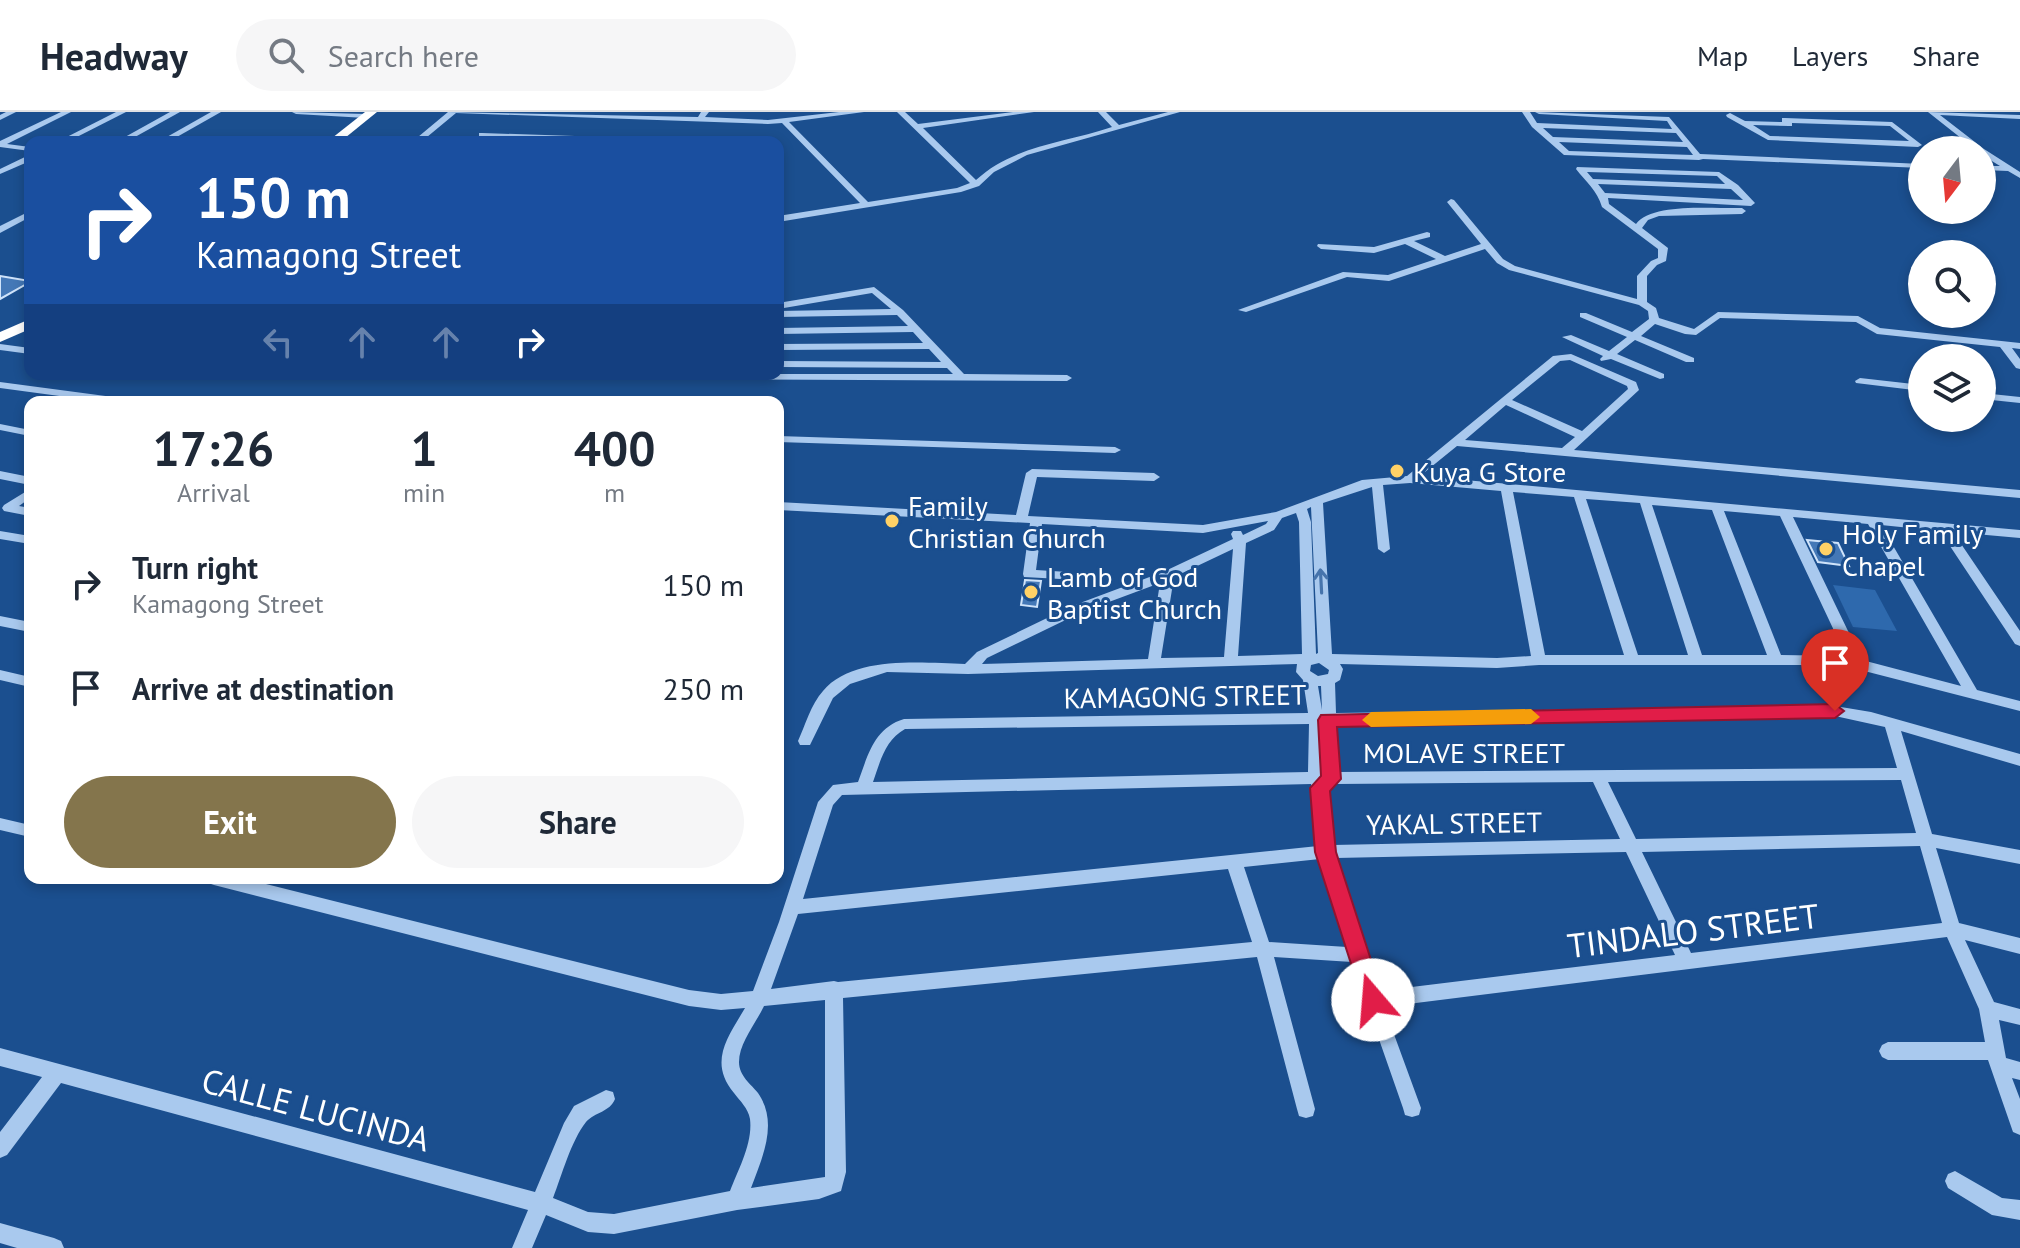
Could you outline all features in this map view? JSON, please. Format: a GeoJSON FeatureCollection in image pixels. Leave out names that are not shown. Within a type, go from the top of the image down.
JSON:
{"type":"FeatureCollection","features":[{"type":"Feature","properties":{"kind":"highway"},"geometry":{"type":"LineString","coordinates":[[341,136],[369,114]]}},
{"type":"Feature","properties":{"kind":"highway"},"geometry":{"type":"LineString","coordinates":[[0,338],[24,326]]}},
{"type":"Feature","properties":{"kind":"street"},"geometry":{"type":"LineString","coordinates":[[0,118],[12,112]]}},
{"type":"Feature","properties":{"kind":"street"},"geometry":{"type":"LineString","coordinates":[[0,145],[67,112]]}},
{"type":"Feature","properties":{"kind":"street"},"geometry":{"type":"LineString","coordinates":[[73,136],[122,112]]}},
{"type":"Feature","properties":{"kind":"street"},"geometry":{"type":"LineString","coordinates":[[131,136],[176,112]]}},
{"type":"Feature","properties":{"kind":"street"},"geometry":{"type":"LineString","coordinates":[[173,136],[217,112]]}},
{"type":"Feature","properties":{"kind":"street"},"geometry":{"type":"LineString","coordinates":[[296,112],[369,114]]}},
{"type":"Feature","properties":{"kind":"street"},"geometry":{"type":"LineString","coordinates":[[423,136],[453,112]]}},
{"type":"Feature","properties":{"kind":"street"},"geometry":{"type":"LineString","coordinates":[[459,112],[639,114],[746,121],[784,121],[860,112]]}},
{"type":"Feature","properties":{"kind":"street"},"geometry":{"type":"LineString","coordinates":[[746,121],[759,112]]}},
{"type":"Feature","properties":{"kind":"street"},"geometry":{"type":"LineString","coordinates":[[901,112],[976,184]]}},
{"type":"Feature","properties":{"kind":"street"},"geometry":{"type":"LineString","coordinates":[[916,127],[1030,112]]}},
{"type":"Feature","properties":{"kind":"street"},"geometry":{"type":"LineString","coordinates":[[1102,112],[1117,128]]}},
{"type":"Feature","properties":{"kind":"street"},"geometry":{"type":"LineString","coordinates":[[784,218],[958,190],[976,184],[987,171],[1010,157],[1176,112]]}},
{"type":"Feature","properties":{"kind":"street"},"geometry":{"type":"LineString","coordinates":[[1526,112],[1535,125],[1570,154],[1908,165]]}},
{"type":"Feature","properties":{"kind":"street"},"geometry":{"type":"LineString","coordinates":[[1539,112],[1667,116],[1699,156]]}},
{"type":"Feature","properties":{"kind":"street"},"geometry":{"type":"LineString","coordinates":[[1880,112],[1908,136]]}},
{"type":"Feature","properties":{"kind":"street"},"geometry":{"type":"LineString","coordinates":[[1932,112],[2020,117]]}},
{"type":"Feature","properties":{"kind":"street"},"geometry":{"type":"LineString","coordinates":[[1932,112],[1963,136]]}},
{"type":"Feature","properties":{"kind":"street"},"geometry":{"type":"LineString","coordinates":[[482,135],[502,113]]}},
{"type":"Feature","properties":{"kind":"street"},"geometry":{"type":"LineString","coordinates":[[1730,115],[1765,138],[1908,146]]}},
{"type":"Feature","properties":{"kind":"street"},"geometry":{"type":"LineString","coordinates":[[1745,123],[1784,119],[1892,124]]}},
{"type":"Feature","properties":{"kind":"street"},"geometry":{"type":"LineString","coordinates":[[1784,119],[1805,140]]}},
{"type":"Feature","properties":{"kind":"street"},"geometry":{"type":"LineString","coordinates":[[784,121],[865,204]]}},
{"type":"Feature","properties":{"kind":"street"},"geometry":{"type":"LineString","coordinates":[[1535,125],[1677,131]]}},
{"type":"Feature","properties":{"kind":"street"},"geometry":{"type":"LineString","coordinates":[[482,135],[495,136]]}},
{"type":"Feature","properties":{"kind":"street"},"geometry":{"type":"LineString","coordinates":[[1551,139],[1690,145]]}},
{"type":"Feature","properties":{"kind":"street"},"geometry":{"type":"LineString","coordinates":[[0,145],[24,148]]}},
{"type":"Feature","properties":{"kind":"street"},"geometry":{"type":"LineString","coordinates":[[1638,228],[1645,218],[1658,213],[1748,211],[1755,206],[1719,174],[1709,157]]}},
{"type":"Feature","properties":{"kind":"street"},"geometry":{"type":"LineString","coordinates":[[1996,159],[2020,176]]}},
{"type":"Feature","properties":{"kind":"street"},"geometry":{"type":"LineString","coordinates":[[0,172],[24,161]]}},
{"type":"Feature","properties":{"kind":"street"},"geometry":{"type":"LineString","coordinates":[[1642,303],[1642,276],[1654,263],[1663,259],[1663,248],[1605,205],[1603,195],[1580,169],[1719,174]]}},
{"type":"Feature","properties":{"kind":"street"},"geometry":{"type":"LineString","coordinates":[[1589,181],[1735,187]]}},
{"type":"Feature","properties":{"kind":"street"},"geometry":{"type":"LineString","coordinates":[[1603,195],[1751,203]]}},
{"type":"Feature","properties":{"kind":"street"},"geometry":{"type":"LineString","coordinates":[[1451,202],[1500,261],[1527,274],[1642,303],[1653,310],[1654,320]]}},
{"type":"Feature","properties":{"kind":"street"},"geometry":{"type":"LineString","coordinates":[[0,230],[24,217]]}},
{"type":"Feature","properties":{"kind":"street"},"geometry":{"type":"LineString","coordinates":[[1321,246],[1374,250],[1427,235]]}},
{"type":"Feature","properties":{"kind":"street"},"geometry":{"type":"LineString","coordinates":[[1406,241],[1445,260]]}},
{"type":"Feature","properties":{"kind":"street"},"geometry":{"type":"LineString","coordinates":[[1243,310],[1346,274],[1389,278],[1487,245]]}},
{"type":"Feature","properties":{"kind":"street"},"geometry":{"type":"LineString","coordinates":[[784,305],[874,290],[900,312],[959,375]]}},
{"type":"Feature","properties":{"kind":"street"},"geometry":{"type":"LineString","coordinates":[[856,302],[866,313]]}},
{"type":"Feature","properties":{"kind":"street"},"geometry":{"type":"LineString","coordinates":[[784,314],[900,312]]}},
{"type":"Feature","properties":{"kind":"street"},"geometry":{"type":"LineString","coordinates":[[823,370],[833,314]]}},
{"type":"Feature","properties":{"kind":"street"},"geometry":{"type":"LineString","coordinates":[[1583,315],[1690,360]]}},
{"type":"Feature","properties":{"kind":"street"},"geometry":{"type":"LineString","coordinates":[[1654,320],[1696,332],[1718,315],[1858,319],[1877,331],[2020,346]]}},
{"type":"Feature","properties":{"kind":"street"},"geometry":{"type":"LineString","coordinates":[[1593,367],[1654,320]]}},
{"type":"Feature","properties":{"kind":"street"},"geometry":{"type":"LineString","coordinates":[[784,331],[913,329]]}},
{"type":"Feature","properties":{"kind":"street"},"geometry":{"type":"LineString","coordinates":[[1567,337],[1660,376]]}},
{"type":"Feature","properties":{"kind":"street"},"geometry":{"type":"LineString","coordinates":[[2004,345],[2020,366]]}},
{"type":"Feature","properties":{"kind":"street"},"geometry":{"type":"LineString","coordinates":[[784,347],[930,346]]}},
{"type":"Feature","properties":{"kind":"street"},"geometry":{"type":"LineString","coordinates":[[0,347],[24,350]]}},
{"type":"Feature","properties":{"kind":"street"},"geometry":{"type":"LineString","coordinates":[[1410,479],[1557,358],[1571,357],[1632,384],[1634,390],[1564,453]]}},
{"type":"Feature","properties":{"kind":"street"},"geometry":{"type":"LineString","coordinates":[[784,365],[823,370],[1067,378]]}},
{"type":"Feature","properties":{"kind":"street"},"geometry":{"type":"LineString","coordinates":[[784,371],[949,365]]}},
{"type":"Feature","properties":{"kind":"street"},"geometry":{"type":"LineString","coordinates":[[1860,381],[1908,386]]}},
{"type":"Feature","properties":{"kind":"street"},"geometry":{"type":"LineString","coordinates":[[0,385],[83,396]]}},
{"type":"Feature","properties":{"kind":"street"},"geometry":{"type":"LineString","coordinates":[[1996,397],[2020,400]]}},
{"type":"Feature","properties":{"kind":"street"},"geometry":{"type":"LineString","coordinates":[[1505,401],[1583,436]]}},
{"type":"Feature","properties":{"kind":"street"},"geometry":{"type":"LineString","coordinates":[[0,427],[24,432]]}},
{"type":"Feature","properties":{"kind":"street"},"geometry":{"type":"LineString","coordinates":[[784,439],[1115,450]]}},
{"type":"Feature","properties":{"kind":"street"},"geometry":{"type":"LineString","coordinates":[[1455,442],[2020,494]]}},
{"type":"Feature","properties":{"kind":"street"},"geometry":{"type":"LineString","coordinates":[[1021,520],[1032,473],[1154,477]]}},
{"type":"Feature","properties":{"kind":"street"},"geometry":{"type":"LineString","coordinates":[[0,475],[24,480]]}},
{"type":"Feature","properties":{"kind":"street"},"geometry":{"type":"LineString","coordinates":[[784,506],[1203,529],[1278,515],[1377,481],[1410,479],[2020,534]]}},
{"type":"Feature","properties":{"kind":"street"},"geometry":{"type":"LineString","coordinates":[[1377,481],[1384,549]]}},
{"type":"Feature","properties":{"kind":"street"},"geometry":{"type":"LineString","coordinates":[[1506,487],[1539,660]]}},
{"type":"Feature","properties":{"kind":"street"},"geometry":{"type":"LineString","coordinates":[[1579,494],[1632,659]]}},
{"type":"Feature","properties":{"kind":"street"},"geometry":{"type":"LineString","coordinates":[[24,497],[8,508],[24,511]]}},
{"type":"Feature","properties":{"kind":"street"},"geometry":{"type":"LineString","coordinates":[[1645,500],[1696,658]]}},
{"type":"Feature","properties":{"kind":"street"},"geometry":{"type":"LineString","coordinates":[[1310,679],[1328,681],[1335,676],[1336,669],[1325,659],[1317,501]]}},
{"type":"Feature","properties":{"kind":"street"},"geometry":{"type":"LineString","coordinates":[[1300,506],[1305,522],[1309,659],[1302,668],[1310,679],[1322,720]]}},
{"type":"Feature","properties":{"kind":"street"},"geometry":{"type":"LineString","coordinates":[[1716,506],[1775,658]]}},
{"type":"Feature","properties":{"kind":"street"},"geometry":{"type":"LineString","coordinates":[[1785,513],[1856,662]]}},
{"type":"Feature","properties":{"kind":"street"},"geometry":{"type":"LineString","coordinates":[[968,669],[982,655],[1077,609],[1168,575],[1270,527],[1278,515]]}},
{"type":"Feature","properties":{"kind":"street"},"geometry":{"type":"LineString","coordinates":[[1036,521],[1029,574],[1079,576]]}},
{"type":"Feature","properties":{"kind":"street"},"geometry":{"type":"LineString","coordinates":[[1872,521],[1972,693]]}},
{"type":"Feature","properties":{"kind":"street"},"geometry":{"type":"LineString","coordinates":[[1231,661],[1240,540],[1233,524]]}},
{"type":"Feature","properties":{"kind":"street"},"geometry":{"type":"LineString","coordinates":[[1943,526],[2020,641]]}},
{"type":"Feature","properties":{"kind":"street"},"geometry":{"type":"LineString","coordinates":[[0,535],[24,539]]}},
{"type":"Feature","properties":{"kind":"street"},"geometry":{"type":"LineString","coordinates":[[1154,662],[1168,575]]}},
{"type":"Feature","properties":{"kind":"street"},"geometry":{"type":"LineString","coordinates":[[0,621],[24,626]]}},
{"type":"Feature","properties":{"kind":"street"},"geometry":{"type":"LineString","coordinates":[[805,741],[827,695],[845,680],[887,667],[968,669],[1309,659],[1497,663],[1775,658],[1856,662],[2020,706]]}},
{"type":"Feature","properties":{"kind":"street"},"geometry":{"type":"LineString","coordinates":[[0,675],[24,681]]}},
{"type":"Feature","properties":{"kind":"street"},"geometry":{"type":"LineString","coordinates":[[1328,681],[1322,720],[1326,852],[1373,1000],[1412,1108]]}},
{"type":"Feature","properties":{"kind":"street","name":"KAMAGONG STREET"},"geometry":{"type":"LineString","coordinates":[[864,787],[884,737],[892,727],[904,724],[1835,711],[1858,714],[2020,760]]}},
{"type":"Feature","properties":{"kind":"street"},"geometry":{"type":"LineString","coordinates":[[1892,725],[1952,929],[1988,1009],[1997,1058],[2020,1125]]}},
{"type":"Feature","properties":{"kind":"street","name":"MOLAVE STREET"},"geometry":{"type":"LineString","coordinates":[[794,907],[831,794],[838,789],[1908,774]]}},
{"type":"Feature","properties":{"kind":"street"},"geometry":{"type":"LineString","coordinates":[[1598,777],[1686,960]]}},
{"type":"Feature","properties":{"kind":"street"},"geometry":{"type":"LineString","coordinates":[[0,824],[24,830]]}},
{"type":"Feature","properties":{"kind":"street","name":"YAKAL STREET"},"geometry":{"type":"LineString","coordinates":[[794,907],[1326,852],[1924,839],[2020,857]]}},
{"type":"Feature","properties":{"kind":"street"},"geometry":{"type":"LineString","coordinates":[[1234,861],[1263,949],[1306,1109]]}},
{"type":"Feature","properties":{"kind":"street"},"geometry":{"type":"LineString","coordinates":[[238,884],[689,998],[721,1002],[1263,949],[1359,955]]}},
{"type":"Feature","properties":{"kind":"street"},"geometry":{"type":"LineString","coordinates":[[794,907],[760,998],[731,1054],[729,1070],[741,1090],[752,1100],[760,1117],[758,1134],[737,1200],[819,1189],[834,1184],[834,989]]}},
{"type":"Feature","properties":{"kind":"street","name":"TINDALO STREET"},"geometry":{"type":"LineString","coordinates":[[1373,1000],[1952,929],[2020,946]]}},
{"type":"Feature","properties":{"kind":"street"},"geometry":{"type":"LineString","coordinates":[[1988,1009],[2020,1017]]}},
{"type":"Feature","properties":{"kind":"street"},"geometry":{"type":"LineString","coordinates":[[1888,1051],[1997,1058],[2020,1071]]}},
{"type":"Feature","properties":{"kind":"street","name":"CALLE LUCINDA"},"geometry":{"type":"LineString","coordinates":[[0,1057],[543,1204],[588,1222],[614,1224],[737,1200]]}},
{"type":"Feature","properties":{"kind":"street"},"geometry":{"type":"LineString","coordinates":[[0,1148],[58,1072]]}},
{"type":"Feature","properties":{"kind":"street"},"geometry":{"type":"LineString","coordinates":[[522,1248],[543,1204],[563,1147],[581,1113],[606,1099]]}},
{"type":"Feature","properties":{"kind":"street"},"geometry":{"type":"LineString","coordinates":[[1955,1181],[1999,1208],[2020,1210]]}},
{"type":"Feature","properties":{"kind":"street"},"geometry":{"type":"LineString","coordinates":[[0,1233],[54,1248]]}},
{"type":"Feature","properties":{"kind":"shaded area"},"geometry":{"type":"Polygon","coordinates":[[[1833,585],[1875,590],[1897,631],[1853,627],[1833,585]]]}},
{"type":"Feature","properties":{"kind":"building"},"geometry":{"type":"Polygon","coordinates":[[[0,276],[24,280],[24,285],[0,299],[0,276]]]}},
{"type":"Feature","properties":{"kind":"building","name":"Holy Family Chapel"},"geometry":{"type":"Polygon","coordinates":[[[1807,540],[1838,543],[1849,566],[1818,562],[1807,540]]]}},
{"type":"Feature","properties":{"kind":"building","name":"Lamb of God Baptist Church"},"geometry":{"type":"Polygon","coordinates":[[[1025,580],[1041,581],[1037,607],[1021,605],[1025,580]]]}},
{"type":"Feature","properties":{"kind":"slow traffic"},"geometry":{"type":"LineString","coordinates":[[1371,720],[1531,717]]}},
{"type":"Feature","properties":{"kind":"place","name":"Kuya G Store"},"geometry":{"type":"Point","coordinates":[1397,471]}},
{"type":"Feature","properties":{"kind":"place","name":"Family Christian Church"},"geometry":{"type":"Point","coordinates":[892,521]}},
{"type":"Feature","properties":{"kind":"place","name":"Holy Family Chapel"},"geometry":{"type":"Point","coordinates":[1826,549]}},
{"type":"Feature","properties":{"kind":"place","name":"Lamb of God Baptist Church"},"geometry":{"type":"Point","coordinates":[1031,592]}},
{"type":"Feature","properties":{"kind":"route"},"geometry":{"type":"LineString","coordinates":[[1373,1000],[1326,852],[1320,788],[1331,779],[1328,720],[1835,711]]}}]}
